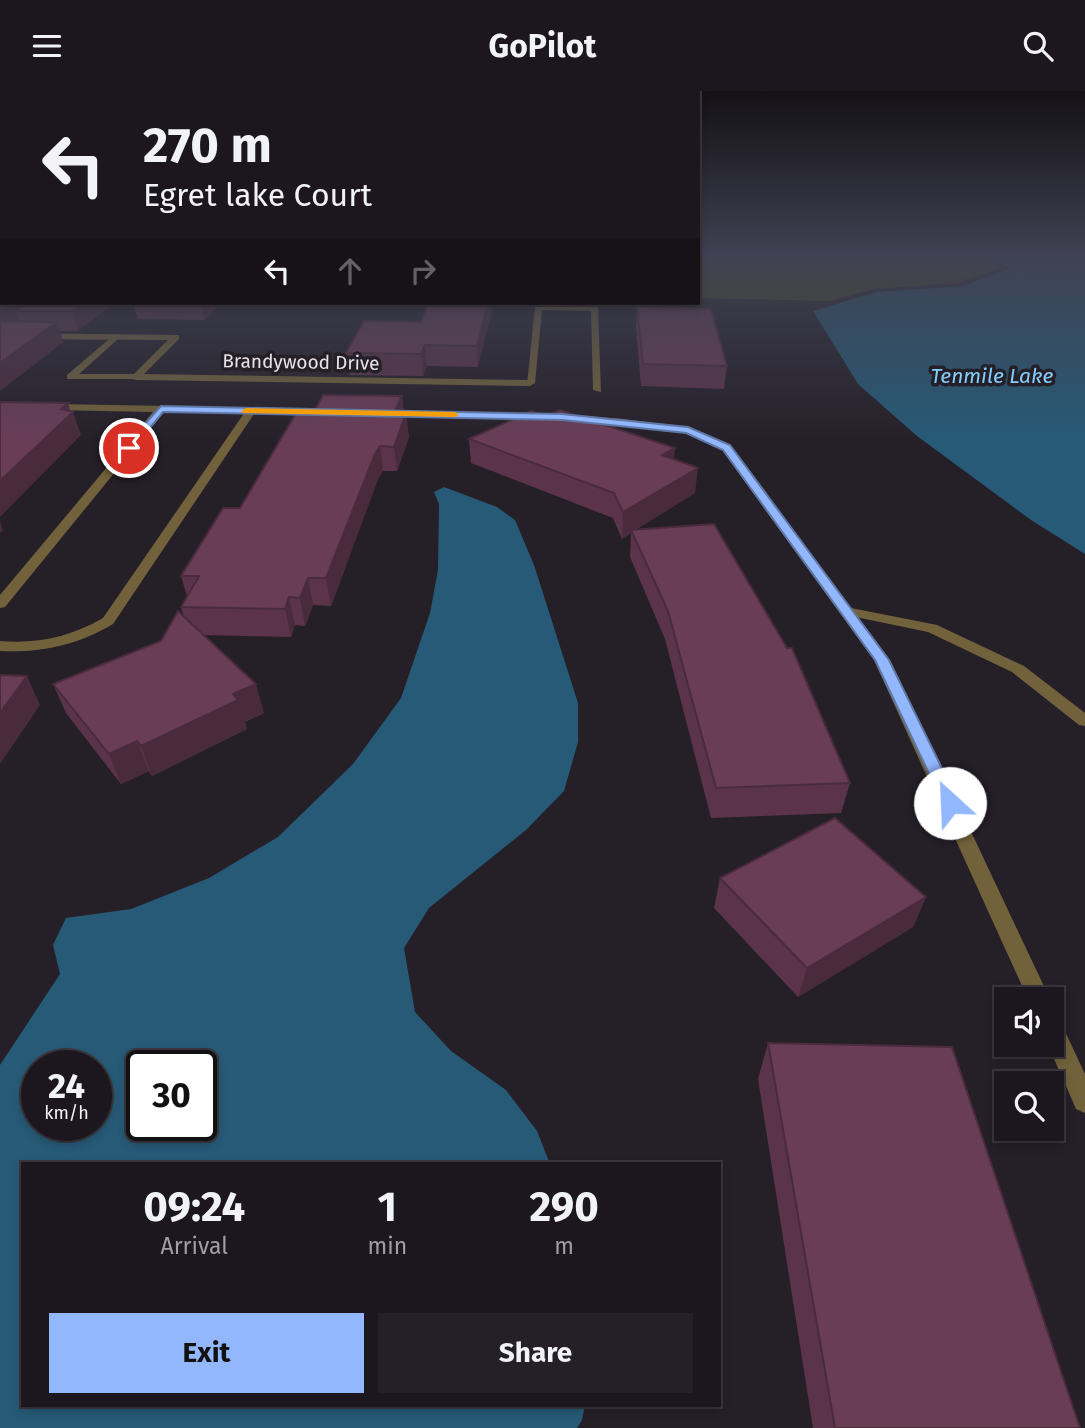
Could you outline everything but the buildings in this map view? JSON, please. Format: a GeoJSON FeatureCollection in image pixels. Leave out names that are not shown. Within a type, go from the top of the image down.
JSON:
{"type":"FeatureCollection","features":[{"type":"Feature","properties":{"kind":"street","name":"Brandywood Drive"},"geometry":{"type":"LineString","coordinates":[[115,337],[70,377],[530,383],[537,317]]}},
{"type":"Feature","properties":{"kind":"street","name":"Brandywood Drive"},"geometry":{"type":"LineString","coordinates":[[595,317],[598,390]]}},
{"type":"Feature","properties":{"kind":"street"},"geometry":{"type":"LineString","coordinates":[[2,336],[24,323]]}},
{"type":"Feature","properties":{"kind":"street"},"geometry":{"type":"LineString","coordinates":[[2,336],[176,337],[136,377]]}},
{"type":"Feature","properties":{"kind":"street"},"geometry":{"type":"LineString","coordinates":[[0,406],[346,412]]}},
{"type":"Feature","properties":{"kind":"street"},"geometry":{"type":"LineString","coordinates":[[0,604],[161,409]]}},
{"type":"Feature","properties":{"kind":"street"},"geometry":{"type":"LineString","coordinates":[[0,646],[53,644],[90,632],[108,621],[251,411]]}},
{"type":"Feature","properties":{"kind":"street"},"geometry":{"type":"LineString","coordinates":[[373,413],[562,417],[688,430],[726,447],[882,660],[1034,987]]}},
{"type":"Feature","properties":{"kind":"street"},"geometry":{"type":"LineString","coordinates":[[846,611],[932,628],[1018,669],[1085,721]]}},
{"type":"Feature","properties":{"kind":"street"},"geometry":{"type":"LineString","coordinates":[[1064,1055],[1085,1101]]}},
{"type":"Feature","properties":{"kind":"water","name":"Tenmile Lake"},"geometry":{"type":"Polygon","coordinates":[[[817,317],[1085,317],[1085,554],[1031,520],[917,436],[858,384],[817,317]]]}},
{"type":"Feature","properties":{"kind":"water"},"geometry":{"type":"Polygon","coordinates":[[[444,487],[497,507],[515,520],[534,565],[578,703],[578,742],[564,791],[526,830],[429,908],[404,948],[415,1012],[451,1051],[506,1090],[537,1131],[549,1162],[21,1162],[21,1407],[585,1407],[582,1420],[577,1428],[0,1428],[0,1065],[60,974],[53,945],[66,918],[131,909],[209,878],[278,837],[353,764],[401,698],[430,613],[438,570],[439,504],[434,492],[444,487]]]}},
{"type":"Feature","properties":{"kind":"slow traffic"},"geometry":{"type":"LineString","coordinates":[[246,411],[455,415]]}},
{"type":"Feature","properties":{"kind":"route"},"geometry":{"type":"LineString","coordinates":[[129,448],[161,409],[562,417],[688,430],[726,447],[882,660],[950,803]]}}]}
